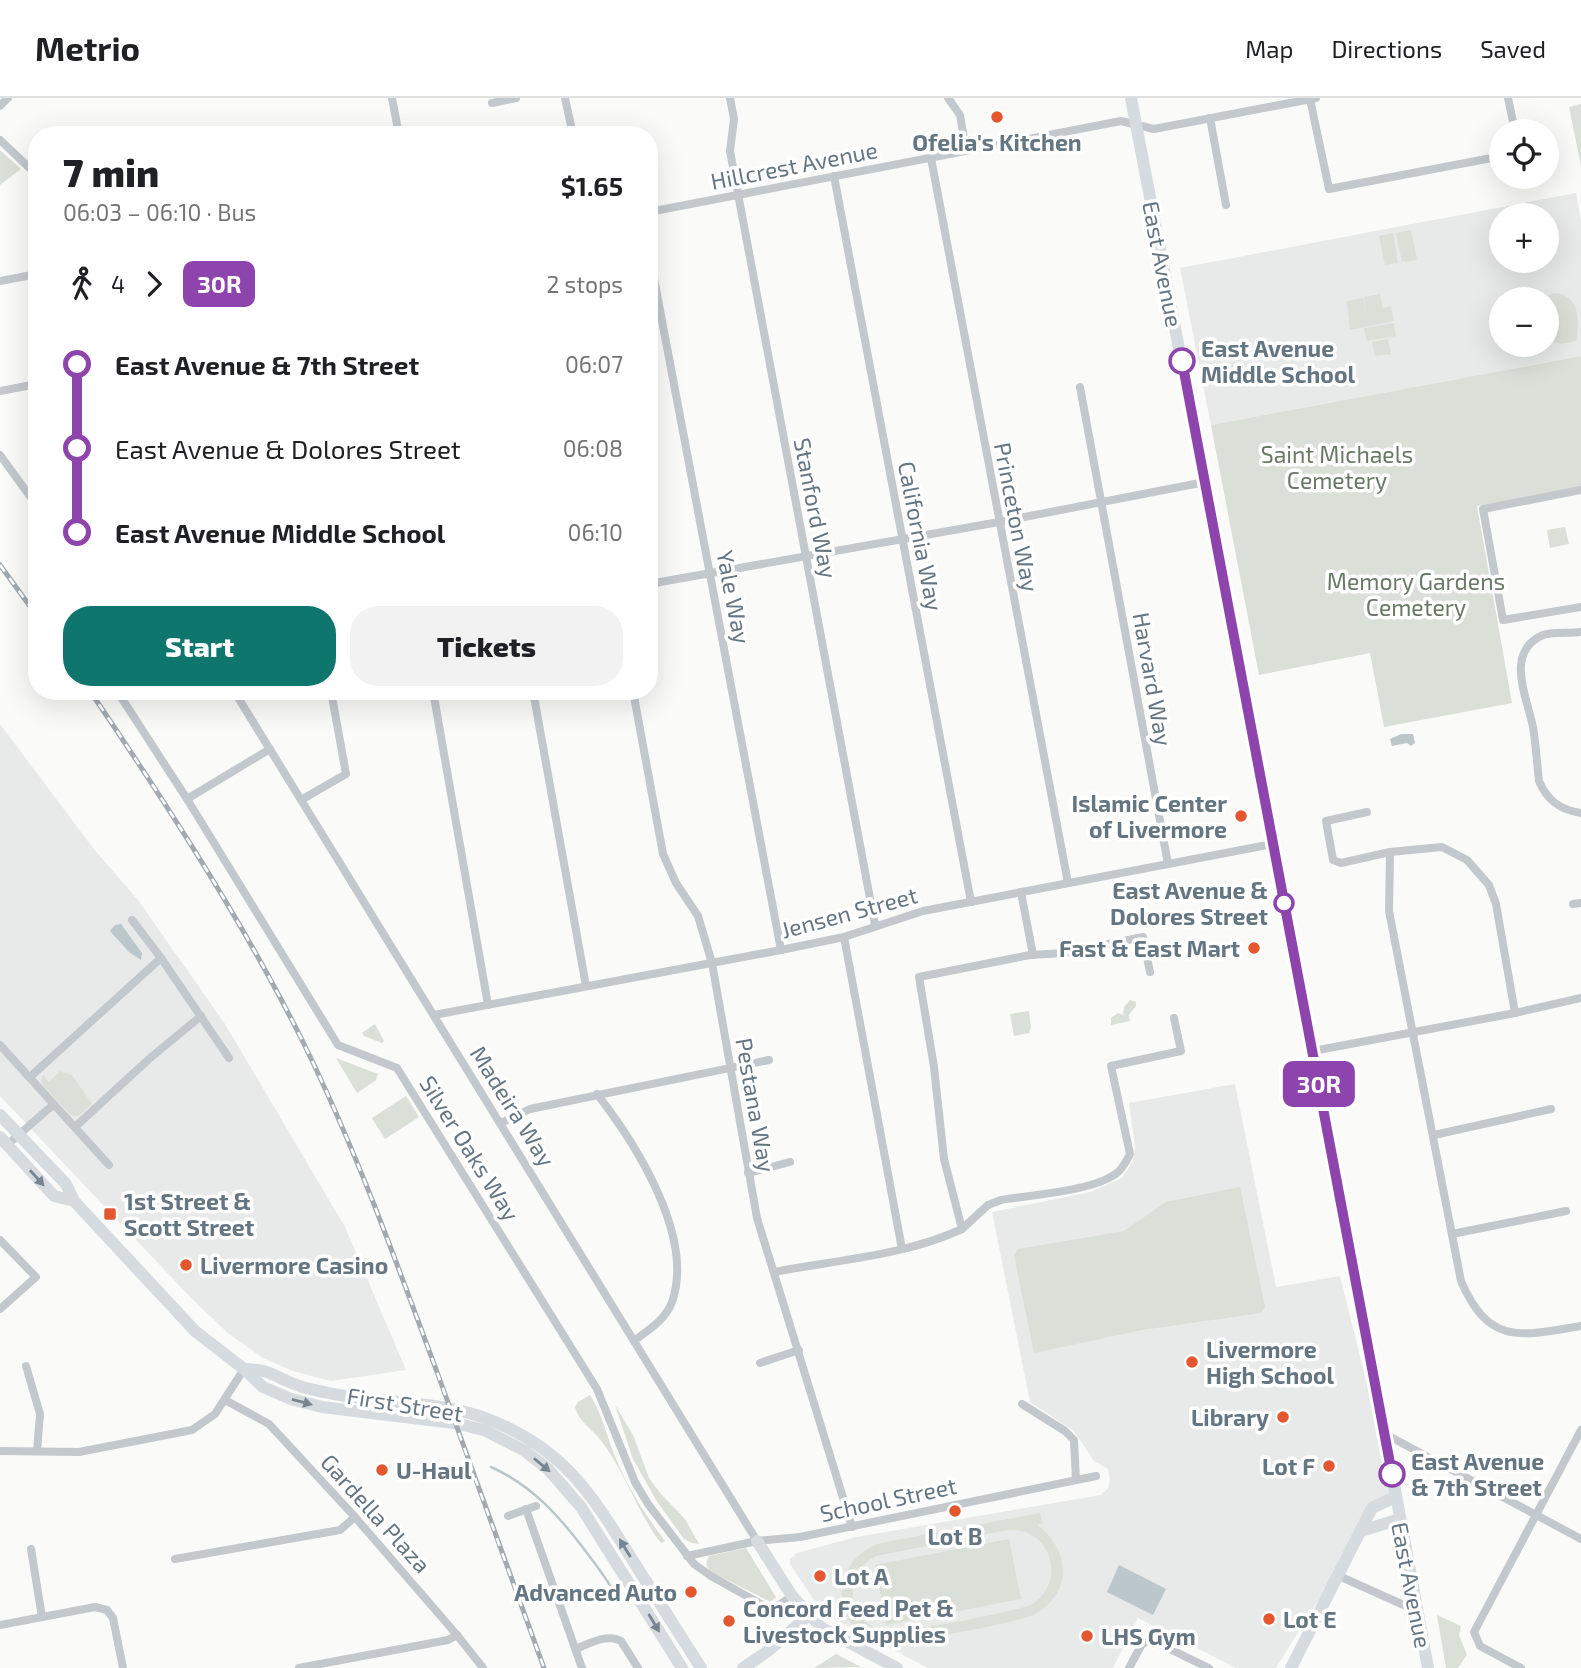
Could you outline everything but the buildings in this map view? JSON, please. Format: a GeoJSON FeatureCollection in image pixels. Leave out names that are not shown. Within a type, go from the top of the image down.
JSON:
{"type":"FeatureCollection","features":[{"type":"Feature","properties":{"kind":"main road","name":"East Avenue"},"geometry":{"type":"LineString","coordinates":[[1131,98],[1428,1668]]}},
{"type":"Feature","properties":{"kind":"main road","name":"First Street"},"geometry":{"type":"LineString","coordinates":[[0,1115],[66,1184],[74,1201],[195,1331],[263,1387],[291,1399],[322,1407],[451,1409],[481,1416],[534,1441],[555,1457],[577,1478],[598,1506],[701,1668]]}},
{"type":"Feature","properties":{"kind":"main road","name":"First Street"},"geometry":{"type":"LineString","coordinates":[[4,1141],[54,1196],[74,1201]]}},
{"type":"Feature","properties":{"kind":"main road","name":"First Street"},"geometry":{"type":"LineString","coordinates":[[411,1410],[484,1430],[505,1439],[548,1469],[587,1516],[682,1668]]}},
{"type":"Feature","properties":{"kind":"main road"},"geometry":{"type":"LineString","coordinates":[[1291,1668],[1372,1508],[1395,1497]]}},
{"type":"Feature","properties":{"kind":"main road"},"geometry":{"type":"LineString","coordinates":[[1361,1531],[1400,1519]]}},
{"type":"Feature","properties":{"kind":"main road"},"geometry":{"type":"LineString","coordinates":[[757,1541],[792,1596],[822,1628],[877,1663],[897,1668]]}},
{"type":"Feature","properties":{"kind":"main road"},"geometry":{"type":"LineString","coordinates":[[743,1668],[768,1651],[809,1615]]}},
{"type":"Feature","properties":{"kind":"street"},"geometry":{"type":"LineString","coordinates":[[0,106],[8,98]]}},
{"type":"Feature","properties":{"kind":"street"},"geometry":{"type":"LineString","coordinates":[[392,98],[397,126]]}},
{"type":"Feature","properties":{"kind":"street"},"geometry":{"type":"LineString","coordinates":[[492,103],[516,98]]}},
{"type":"Feature","properties":{"kind":"street"},"geometry":{"type":"LineString","coordinates":[[565,98],[571,126]]}},
{"type":"Feature","properties":{"kind":"street","name":"Stanford Way"},"geometry":{"type":"LineString","coordinates":[[730,98],[734,119],[730,151],[875,925]]}},
{"type":"Feature","properties":{"kind":"street"},"geometry":{"type":"LineString","coordinates":[[948,98],[960,115],[966,151]]}},
{"type":"Feature","properties":{"kind":"street"},"geometry":{"type":"LineString","coordinates":[[1508,98],[1512,119]]}},
{"type":"Feature","properties":{"kind":"street"},"geometry":{"type":"LineString","coordinates":[[1313,99],[1329,189],[1489,158]]}},
{"type":"Feature","properties":{"kind":"street","name":"Hillcrest Avenue"},"geometry":{"type":"LineString","coordinates":[[658,210],[1121,121],[1154,129],[1313,99]]}},
{"type":"Feature","properties":{"kind":"street"},"geometry":{"type":"LineString","coordinates":[[1210,118],[1226,205]]}},
{"type":"Feature","properties":{"kind":"street"},"geometry":{"type":"LineString","coordinates":[[0,140],[28,166]]}},
{"type":"Feature","properties":{"kind":"street","name":"Princeton Way"},"geometry":{"type":"LineString","coordinates":[[931,158],[1068,883]]}},
{"type":"Feature","properties":{"kind":"street","name":"California Way"},"geometry":{"type":"LineString","coordinates":[[834,176],[971,902]]}},
{"type":"Feature","properties":{"kind":"street"},"geometry":{"type":"LineString","coordinates":[[0,281],[28,276]]}},
{"type":"Feature","properties":{"kind":"street","name":"Yale Way"},"geometry":{"type":"LineString","coordinates":[[658,299],[781,950]]}},
{"type":"Feature","properties":{"kind":"street"},"geometry":{"type":"LineString","coordinates":[[0,391],[28,386]]}},
{"type":"Feature","properties":{"kind":"street","name":"Harvard Way"},"geometry":{"type":"LineString","coordinates":[[1080,387],[1168,864]]}},
{"type":"Feature","properties":{"kind":"street"},"geometry":{"type":"LineString","coordinates":[[0,455],[28,494]]}},
{"type":"Feature","properties":{"kind":"street"},"geometry":{"type":"LineString","coordinates":[[658,582],[999,522],[1205,482]]}},
{"type":"Feature","properties":{"kind":"street"},"geometry":{"type":"LineString","coordinates":[[1581,490],[1483,509],[1503,620],[1581,607]]}},
{"type":"Feature","properties":{"kind":"street"},"geometry":{"type":"LineString","coordinates":[[1581,632],[1543,636],[1528,647],[1522,659],[1520,677],[1531,720],[1539,781],[1543,791],[1559,806],[1581,813]]}},
{"type":"Feature","properties":{"kind":"street","name":"Silver Oaks Way"},"geometry":{"type":"LineString","coordinates":[[123,700],[338,1045],[397,1068],[597,1389],[635,1482],[648,1504],[700,1570],[768,1608],[776,1607],[792,1596]]}},
{"type":"Feature","properties":{"kind":"street","name":"Madeira Way"},"geometry":{"type":"LineString","coordinates":[[240,700],[757,1541]]}},
{"type":"Feature","properties":{"kind":"street"},"geometry":{"type":"LineString","coordinates":[[301,800],[346,774],[333,700]]}},
{"type":"Feature","properties":{"kind":"street"},"geometry":{"type":"LineString","coordinates":[[435,700],[488,1005]]}},
{"type":"Feature","properties":{"kind":"street"},"geometry":{"type":"LineString","coordinates":[[535,700],[586,986]]}},
{"type":"Feature","properties":{"kind":"street","name":"Pestana Way"},"geometry":{"type":"LineString","coordinates":[[635,700],[663,854],[676,883],[698,916],[712,964],[757,1218],[852,1527]]}},
{"type":"Feature","properties":{"kind":"street"},"geometry":{"type":"LineString","coordinates":[[187,799],[270,749]]}},
{"type":"Feature","properties":{"kind":"street"},"geometry":{"type":"LineString","coordinates":[[1367,812],[1326,821],[1333,860],[1341,863],[1390,852],[1442,848],[1467,860],[1489,885],[1496,904],[1515,1013]]}},
{"type":"Feature","properties":{"kind":"street","name":"Jensen Street"},"geometry":{"type":"LineString","coordinates":[[434,1016],[781,950],[844,937],[923,911],[1273,844]]}},
{"type":"Feature","properties":{"kind":"street"},"geometry":{"type":"LineString","coordinates":[[1390,852],[1389,911],[1461,1281],[1471,1305],[1482,1319],[1509,1332],[1528,1335],[1581,1326]]}},
{"type":"Feature","properties":{"kind":"street"},"geometry":{"type":"LineString","coordinates":[[1021,892],[1033,955]]}},
{"type":"Feature","properties":{"kind":"street"},"geometry":{"type":"LineString","coordinates":[[132,920],[229,1058]]}},
{"type":"Feature","properties":{"kind":"street"},"geometry":{"type":"LineString","coordinates":[[844,937],[902,1249]]}},
{"type":"Feature","properties":{"kind":"street"},"geometry":{"type":"LineString","coordinates":[[962,1229],[944,1159],[934,1067],[919,977],[1143,937],[1150,972]]}},
{"type":"Feature","properties":{"kind":"street"},"geometry":{"type":"LineString","coordinates":[[30,1077],[161,958]]}},
{"type":"Feature","properties":{"kind":"street"},"geometry":{"type":"LineString","coordinates":[[1313,1051],[1581,998]]}},
{"type":"Feature","properties":{"kind":"street"},"geometry":{"type":"LineString","coordinates":[[75,1127],[149,1059],[201,1016]]}},
{"type":"Feature","properties":{"kind":"street"},"geometry":{"type":"LineString","coordinates":[[774,1272],[902,1249],[945,1237],[962,1229],[988,1205],[1001,1200],[1090,1186],[1106,1180],[1120,1171],[1130,1154],[1111,1066],[1181,1051],[1174,1018]]}},
{"type":"Feature","properties":{"kind":"street"},"geometry":{"type":"LineString","coordinates":[[0,1045],[109,1166]]}},
{"type":"Feature","properties":{"kind":"street"},"geometry":{"type":"LineString","coordinates":[[501,1123],[530,1109],[769,1060]]}},
{"type":"Feature","properties":{"kind":"street"},"geometry":{"type":"LineString","coordinates":[[597,1094],[656,1186],[672,1229],[676,1250],[677,1273],[673,1301],[656,1325],[635,1340]]}},
{"type":"Feature","properties":{"kind":"street"},"geometry":{"type":"LineString","coordinates":[[4,1141],[19,1134],[54,1104]]}},
{"type":"Feature","properties":{"kind":"street"},"geometry":{"type":"LineString","coordinates":[[1434,1135],[1551,1109]]}},
{"type":"Feature","properties":{"kind":"street"},"geometry":{"type":"LineString","coordinates":[[748,1173],[790,1162]]}},
{"type":"Feature","properties":{"kind":"street"},"geometry":{"type":"LineString","coordinates":[[1452,1234],[1566,1211]]}},
{"type":"Feature","properties":{"kind":"street"},"geometry":{"type":"LineString","coordinates":[[0,1240],[36,1277],[0,1309]]}},
{"type":"Feature","properties":{"kind":"street"},"geometry":{"type":"LineString","coordinates":[[760,1363],[799,1350]]}},
{"type":"Feature","properties":{"kind":"street"},"geometry":{"type":"LineString","coordinates":[[26,1366],[40,1414],[37,1451]]}},
{"type":"Feature","properties":{"kind":"street"},"geometry":{"type":"LineString","coordinates":[[0,1451],[79,1452],[192,1430],[215,1415],[244,1369]]}},
{"type":"Feature","properties":{"kind":"street","name":"Gardella Plaza"},"geometry":{"type":"LineString","coordinates":[[225,1400],[270,1424],[355,1517],[457,1634],[483,1668]]}},
{"type":"Feature","properties":{"kind":"street"},"geometry":{"type":"LineString","coordinates":[[1022,1404],[1065,1431],[1074,1440],[1076,1480]]}},
{"type":"Feature","properties":{"kind":"street"},"geometry":{"type":"LineString","coordinates":[[1521,1668],[1480,1646],[1474,1632],[1534,1514],[1581,1430]]}},
{"type":"Feature","properties":{"kind":"street"},"geometry":{"type":"LineString","coordinates":[[1385,1434],[1581,1539]]}},
{"type":"Feature","properties":{"kind":"street","name":"School Street"},"geometry":{"type":"LineString","coordinates":[[687,1556],[757,1541],[800,1537],[852,1527],[1096,1476]]}},
{"type":"Feature","properties":{"kind":"street"},"geometry":{"type":"LineString","coordinates":[[508,1516],[536,1506]]}},
{"type":"Feature","properties":{"kind":"street"},"geometry":{"type":"LineString","coordinates":[[526,1510],[582,1668]]}},
{"type":"Feature","properties":{"kind":"street"},"geometry":{"type":"LineString","coordinates":[[175,1559],[340,1530],[355,1517]]}},
{"type":"Feature","properties":{"kind":"street"},"geometry":{"type":"LineString","coordinates":[[30,1549],[42,1617]]}},
{"type":"Feature","properties":{"kind":"street"},"geometry":{"type":"LineString","coordinates":[[1339,1576],[1417,1611]]}},
{"type":"Feature","properties":{"kind":"street"},"geometry":{"type":"LineString","coordinates":[[0,1625],[95,1607],[107,1610],[113,1618],[123,1668]]}},
{"type":"Feature","properties":{"kind":"street"},"geometry":{"type":"LineString","coordinates":[[299,1668],[330,1665],[448,1640],[457,1634]]}},
{"type":"Feature","properties":{"kind":"street"},"geometry":{"type":"LineString","coordinates":[[575,1649],[610,1637],[617,1638],[638,1668]]}},
{"type":"Feature","properties":{"kind":"street"},"geometry":{"type":"LineString","coordinates":[[1129,1668],[1142,1644],[1151,1640],[1209,1668]]}},
{"type":"Feature","properties":{"kind":"shaded area","name":"East Avenue Middle School"},"geometry":{"type":"Polygon","coordinates":[[[1576,193],[1581,221],[1581,356],[1211,425],[1180,268],[1489,209],[1489,273],[1559,273],[1559,203],[1523,203],[1576,193]]]}},
{"type":"Feature","properties":{"kind":"shaded area"},"geometry":{"type":"Polygon","coordinates":[[[0,724],[93,848],[138,900],[225,1024],[345,1227],[406,1370],[331,1381],[293,1371],[263,1358],[229,1334],[192,1299],[0,1096],[0,724]]]}},
{"type":"Feature","properties":{"kind":"shaded area"},"geometry":{"type":"Polygon","coordinates":[[[1401,734],[1413,734],[1415,743],[1411,746],[1407,743],[1392,746],[1390,739],[1401,734]]]}},
{"type":"Feature","properties":{"kind":"shaded area"},"geometry":{"type":"Polygon","coordinates":[[[121,924],[142,953],[141,960],[129,952],[110,931],[115,925],[121,924]]]}},
{"type":"Feature","properties":{"kind":"shaded area","name":"Livermore High School"},"geometry":{"type":"Polygon","coordinates":[[[1235,1084],[1276,1287],[1340,1276],[1395,1497],[1372,1508],[1361,1531],[1276,1668],[1236,1668],[1138,1618],[1113,1668],[928,1668],[840,1622],[819,1607],[790,1564],[790,1559],[797,1553],[856,1537],[1101,1495],[1108,1488],[1108,1469],[1094,1461],[1074,1431],[1030,1402],[992,1212],[1090,1192],[1122,1178],[1133,1161],[1135,1147],[1129,1103],[1235,1084]]]}},
{"type":"Feature","properties":{"kind":"shaded area"},"geometry":{"type":"Polygon","coordinates":[[[1119,1565],[1166,1589],[1153,1615],[1107,1592],[1119,1565]]]}},
{"type":"Feature","properties":{"kind":"green space"},"geometry":{"type":"Polygon","coordinates":[[[1581,104],[1581,166],[1569,107],[1581,104]]]}},
{"type":"Feature","properties":{"kind":"green space"},"geometry":{"type":"Polygon","coordinates":[[[0,150],[21,169],[0,185],[0,150]]]}},
{"type":"Feature","properties":{"kind":"green space"},"geometry":{"type":"Polygon","coordinates":[[[1411,230],[1417,260],[1402,262],[1396,233],[1411,230]]]}},
{"type":"Feature","properties":{"kind":"green space"},"geometry":{"type":"Polygon","coordinates":[[[1393,233],[1398,263],[1385,265],[1379,236],[1393,233]]]}},
{"type":"Feature","properties":{"kind":"green space"},"geometry":{"type":"Polygon","coordinates":[[[1380,294],[1383,308],[1391,306],[1394,321],[1350,330],[1347,301],[1363,298],[1366,311],[1364,297],[1380,294]]]}},
{"type":"Feature","properties":{"kind":"green space"},"geometry":{"type":"Polygon","coordinates":[[[1559,294],[1569,298],[1578,317],[1576,341],[1561,344],[1559,294]]]}},
{"type":"Feature","properties":{"kind":"green space"},"geometry":{"type":"Polygon","coordinates":[[[1394,323],[1396,336],[1367,341],[1364,328],[1394,323]]]}},
{"type":"Feature","properties":{"kind":"green space"},"geometry":{"type":"Polygon","coordinates":[[[1388,339],[1391,354],[1375,356],[1372,342],[1388,339]]]}},
{"type":"Feature","properties":{"kind":"green space"},"geometry":{"type":"Polygon","coordinates":[[[1581,356],[1581,487],[1477,506],[1512,703],[1384,727],[1370,653],[1259,675],[1211,425],[1581,356]]]}},
{"type":"Feature","properties":{"kind":"green space"},"geometry":{"type":"Polygon","coordinates":[[[1565,527],[1569,544],[1550,548],[1547,530],[1565,527]]]}},
{"type":"Feature","properties":{"kind":"green space"},"geometry":{"type":"Polygon","coordinates":[[[1130,1000],[1136,1002],[1136,1006],[1129,1015],[1130,1021],[1111,1025],[1111,1018],[1118,1013],[1123,1015],[1124,1007],[1130,1000]]]}},
{"type":"Feature","properties":{"kind":"green space"},"geometry":{"type":"Polygon","coordinates":[[[1029,1011],[1029,1033],[1014,1036],[1010,1014],[1029,1011]]]}},
{"type":"Feature","properties":{"kind":"green space"},"geometry":{"type":"Polygon","coordinates":[[[375,1024],[384,1041],[382,1043],[362,1033],[375,1024]]]}},
{"type":"Feature","properties":{"kind":"green space"},"geometry":{"type":"Polygon","coordinates":[[[336,1058],[378,1074],[376,1080],[357,1093],[336,1058]]]}},
{"type":"Feature","properties":{"kind":"green space"},"geometry":{"type":"Polygon","coordinates":[[[60,1071],[72,1075],[92,1104],[78,1116],[71,1115],[41,1083],[43,1075],[49,1082],[60,1071]]]}},
{"type":"Feature","properties":{"kind":"green space"},"geometry":{"type":"Polygon","coordinates":[[[406,1096],[419,1117],[385,1139],[372,1118],[406,1096]]]}},
{"type":"Feature","properties":{"kind":"green space"},"geometry":{"type":"Polygon","coordinates":[[[1240,1187],[1265,1307],[1261,1313],[1142,1330],[1034,1353],[1014,1255],[1018,1249],[1124,1231],[1166,1202],[1240,1187]]]}},
{"type":"Feature","properties":{"kind":"green space"},"geometry":{"type":"Polygon","coordinates":[[[590,1395],[622,1472],[638,1502],[665,1541],[661,1543],[644,1518],[608,1450],[577,1412],[575,1407],[578,1402],[590,1395]]]}},
{"type":"Feature","properties":{"kind":"green space"},"geometry":{"type":"Polygon","coordinates":[[[615,1405],[633,1435],[649,1478],[685,1519],[699,1544],[684,1539],[656,1500],[633,1459],[615,1405]]]}},
{"type":"Feature","properties":{"kind":"green space"},"geometry":{"type":"Polygon","coordinates":[[[1040,1513],[1043,1523],[1037,1525],[1048,1535],[1061,1559],[1061,1583],[1047,1606],[1022,1619],[931,1637],[880,1641],[863,1634],[851,1622],[844,1608],[842,1593],[845,1577],[852,1563],[864,1551],[881,1543],[1040,1513]],[[1007,1530],[876,1556],[862,1567],[855,1577],[854,1601],[858,1613],[876,1629],[892,1631],[955,1622],[1031,1605],[1042,1595],[1049,1583],[1051,1570],[1044,1546],[1035,1537],[1022,1531],[1007,1530]]]}},
{"type":"Feature","properties":{"kind":"green space"},"geometry":{"type":"Polygon","coordinates":[[[1009,1539],[1021,1599],[886,1625],[875,1565],[1009,1539]]]}},
{"type":"Feature","properties":{"kind":"green space"},"geometry":{"type":"Polygon","coordinates":[[[746,1548],[776,1597],[771,1602],[708,1568],[709,1556],[746,1548]]]}},
{"type":"Feature","properties":{"kind":"green space"},"geometry":{"type":"Polygon","coordinates":[[[1437,1615],[1461,1626],[1459,1635],[1467,1655],[1458,1668],[1446,1668],[1437,1615]]]}},
{"type":"Feature","properties":{"kind":"green space"},"geometry":{"type":"Polygon","coordinates":[[[836,1654],[861,1667],[814,1668],[836,1654]]]}},
{"type":"Feature","properties":{"kind":"waterway"},"geometry":{"type":"LineString","coordinates":[[491,1467],[520,1483],[556,1515],[615,1594]]}},
{"type":"Feature","properties":{"kind":"railway"},"geometry":{"type":"LineString","coordinates":[[0,565],[28,604]]}},
{"type":"Feature","properties":{"kind":"railway"},"geometry":{"type":"LineString","coordinates":[[96,700],[230,908],[280,998],[323,1084],[391,1247],[544,1668]]}},
{"type":"Feature","properties":{"kind":"bus line","name":"30R"},"geometry":{"type":"LineString","coordinates":[[1182,361],[1392,1474]]}},
{"type":"Feature","properties":{"kind":"place","name":"Ofelia's Kitchen"},"geometry":{"type":"Point","coordinates":[997,117]}},
{"type":"Feature","properties":{"kind":"place","name":"East Avenue Middle School"},"geometry":{"type":"Point","coordinates":[1182,361]}},
{"type":"Feature","properties":{"kind":"place","name":"Islamic Center of Livermore"},"geometry":{"type":"Point","coordinates":[1241,816]}},
{"type":"Feature","properties":{"kind":"place","name":"East Avenue & Dolores Street"},"geometry":{"type":"Point","coordinates":[1284,903]}},
{"type":"Feature","properties":{"kind":"place","name":"Fast & East Mart"},"geometry":{"type":"Point","coordinates":[1254,948]}},
{"type":"Feature","properties":{"kind":"place","name":"1st Street & Scott Street"},"geometry":{"type":"Point","coordinates":[110,1214]}},
{"type":"Feature","properties":{"kind":"place","name":"Livermore Casino"},"geometry":{"type":"Point","coordinates":[186,1265]}},
{"type":"Feature","properties":{"kind":"place","name":"Livermore High School"},"geometry":{"type":"Point","coordinates":[1192,1362]}},
{"type":"Feature","properties":{"kind":"place","name":"Library"},"geometry":{"type":"Point","coordinates":[1283,1417]}},
{"type":"Feature","properties":{"kind":"place","name":"Lot F"},"geometry":{"type":"Point","coordinates":[1329,1466]}},
{"type":"Feature","properties":{"kind":"place","name":"U-Haul"},"geometry":{"type":"Point","coordinates":[382,1470]}},
{"type":"Feature","properties":{"kind":"place","name":"East Avenue & 7th Street"},"geometry":{"type":"Point","coordinates":[1392,1474]}},
{"type":"Feature","properties":{"kind":"place","name":"Lot B"},"geometry":{"type":"Point","coordinates":[955,1511]}},
{"type":"Feature","properties":{"kind":"place","name":"Lot A"},"geometry":{"type":"Point","coordinates":[820,1576]}},
{"type":"Feature","properties":{"kind":"place","name":"Advanced Auto"},"geometry":{"type":"Point","coordinates":[691,1592]}},
{"type":"Feature","properties":{"kind":"place","name":"Lot E"},"geometry":{"type":"Point","coordinates":[1269,1619]}},
{"type":"Feature","properties":{"kind":"place","name":"Concord Feed Pet & Livestock Supplies"},"geometry":{"type":"Point","coordinates":[729,1621]}},
{"type":"Feature","properties":{"kind":"place","name":"LHS Gym"},"geometry":{"type":"Point","coordinates":[1087,1636]}},
{"type":"Feature","properties":{"kind":"park label","name":"Saint Michaels Cemetery"},"geometry":{"type":"Point","coordinates":[1337,467]}},
{"type":"Feature","properties":{"kind":"park label","name":"Memory Gardens Cemetery"},"geometry":{"type":"Point","coordinates":[1416,594]}}]}
